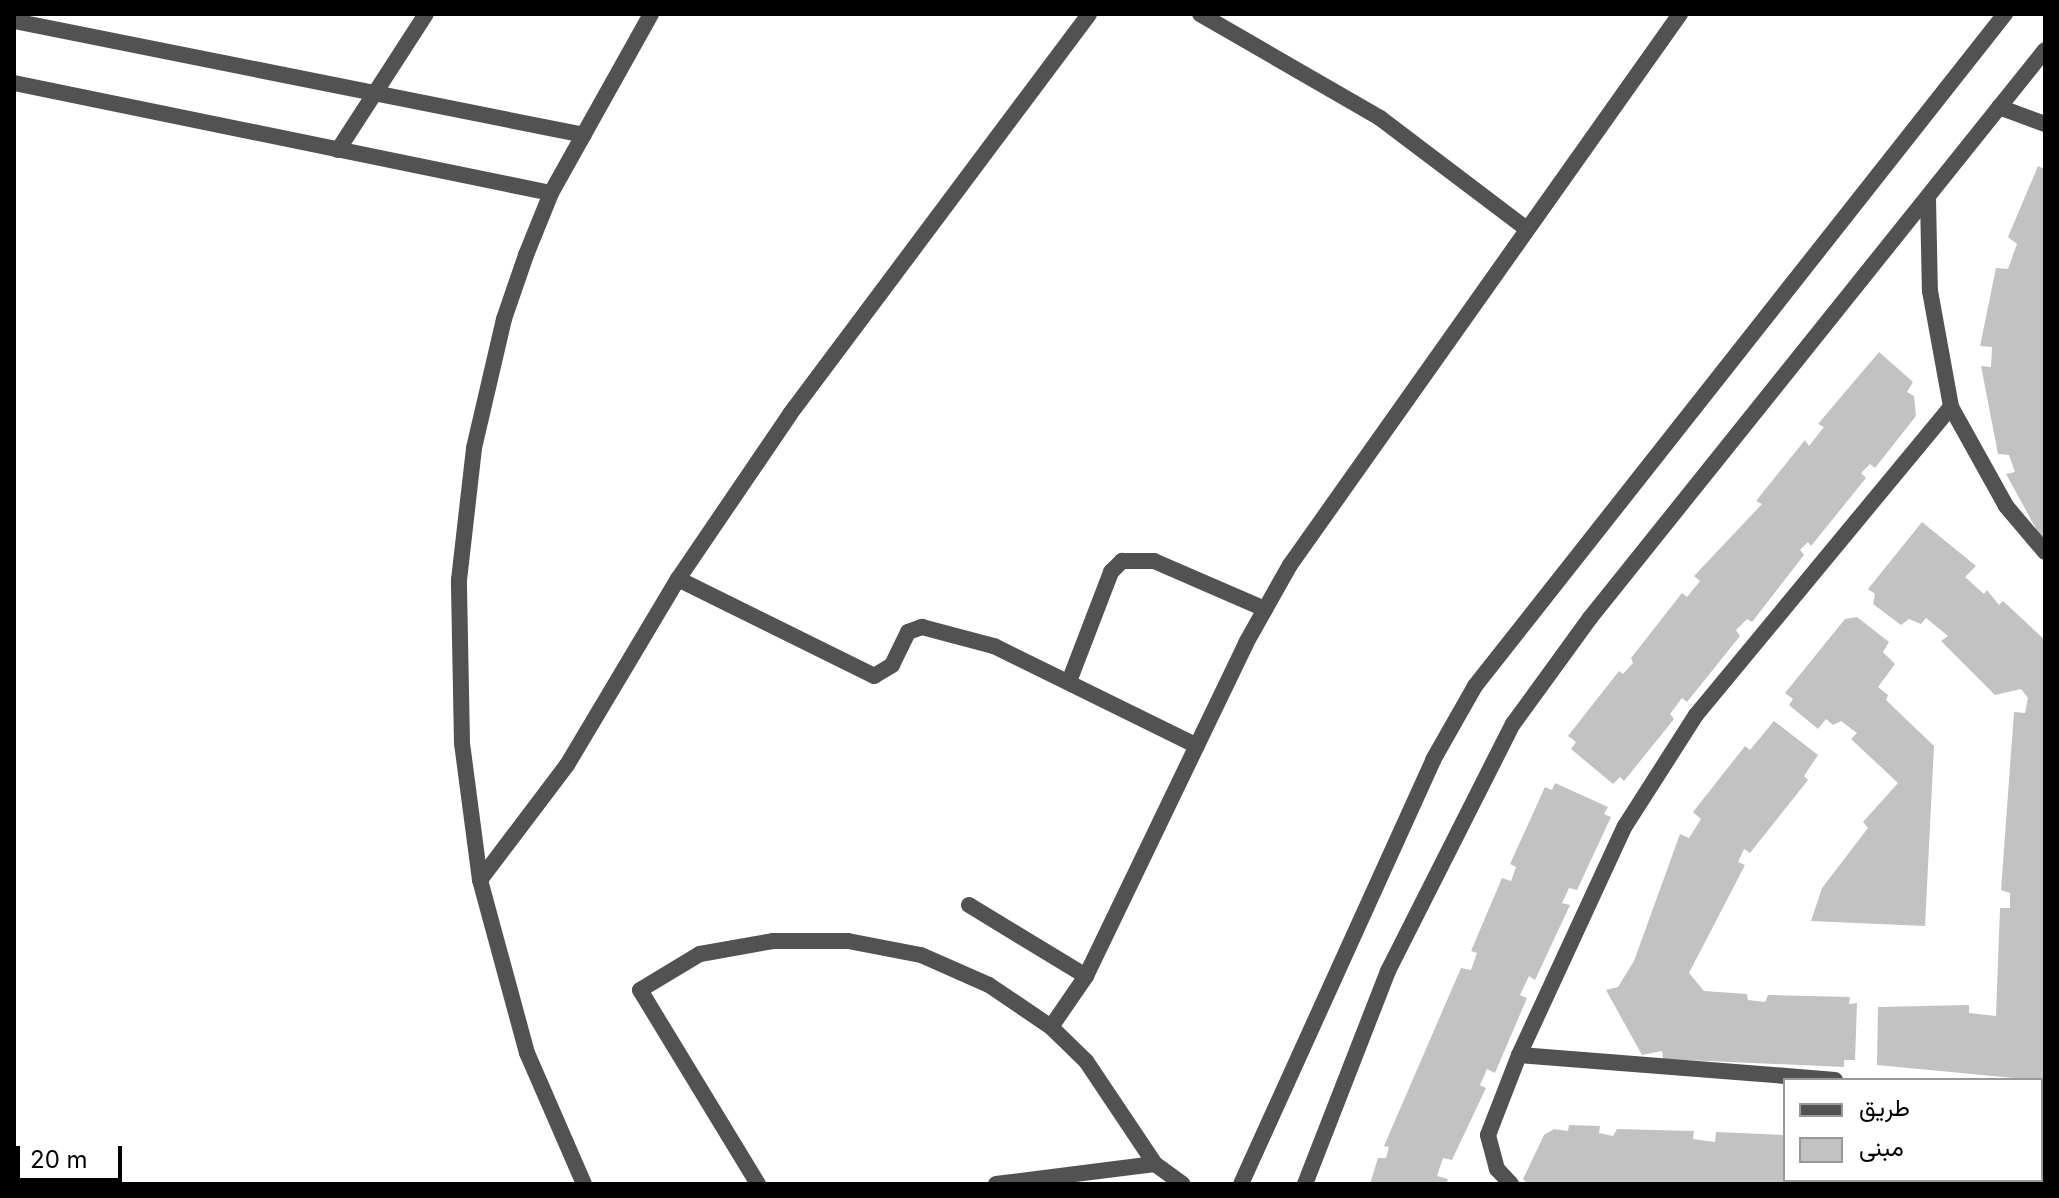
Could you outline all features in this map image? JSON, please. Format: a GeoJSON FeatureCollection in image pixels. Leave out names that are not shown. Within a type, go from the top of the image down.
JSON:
{"type":"FeatureCollection","features":[{"type":"Feature","properties":{"kind":"street"},"geometry":{"type":"LineString","coordinates":[[338,150],[426,14]]}},
{"type":"Feature","properties":{"kind":"street"},"geometry":{"type":"LineString","coordinates":[[584,1184],[527,1053],[480,880],[462,743],[458,662],[464,513],[504,319],[551,193],[651,14]]}},
{"type":"Feature","properties":{"kind":"street"},"geometry":{"type":"LineString","coordinates":[[480,880],[567,765],[678,579],[790,414],[1089,14]]}},
{"type":"Feature","properties":{"kind":"street"},"geometry":{"type":"LineString","coordinates":[[1200,14],[1380,118],[1527,229]]}},
{"type":"Feature","properties":{"kind":"street"},"geometry":{"type":"LineString","coordinates":[[1051,1027],[1086,976],[1265,609],[1343,488],[1680,14]]}},
{"type":"Feature","properties":{"kind":"street"},"geometry":{"type":"LineString","coordinates":[[1241,1184],[1433,760],[1475,686],[2005,14]]}},
{"type":"Feature","properties":{"kind":"street"},"geometry":{"type":"LineString","coordinates":[[14,21],[584,135]]}},
{"type":"Feature","properties":{"kind":"street"},"geometry":{"type":"LineString","coordinates":[[1305,1184],[1388,971],[1513,724],[1590,618],[2045,50]]}},
{"type":"Feature","properties":{"kind":"street"},"geometry":{"type":"LineString","coordinates":[[14,83],[551,193]]}},
{"type":"Feature","properties":{"kind":"street"},"geometry":{"type":"LineString","coordinates":[[1999,107],[2045,124]]}},
{"type":"Feature","properties":{"kind":"street"},"geometry":{"type":"LineString","coordinates":[[1928,199],[1930,291],[1951,407],[1991,482],[2045,552]]}},
{"type":"Feature","properties":{"kind":"street"},"geometry":{"type":"LineString","coordinates":[[1511,1184],[1497,1169],[1488,1135],[1519,1055],[1601,874],[1658,769],[1736,666],[1951,407]]}},
{"type":"Feature","properties":{"kind":"street"},"geometry":{"type":"LineString","coordinates":[[1070,679],[1111,572],[1122,561],[1154,561],[1265,609]]}},
{"type":"Feature","properties":{"kind":"street"},"geometry":{"type":"LineString","coordinates":[[678,579],[874,676],[892,665],[908,632],[922,627],[994,646],[1070,679],[1197,746]]}},
{"type":"Feature","properties":{"kind":"street"},"geometry":{"type":"LineString","coordinates":[[969,905],[1086,976]]}},
{"type":"Feature","properties":{"kind":"street"},"geometry":{"type":"LineString","coordinates":[[758,1184],[640,990],[700,954],[773,941],[848,941],[921,955],[989,985],[1051,1027],[1086,1061],[1155,1164],[1183,1184]]}},
{"type":"Feature","properties":{"kind":"street"},"geometry":{"type":"LineString","coordinates":[[1519,1055],[1810,1078]]}},
{"type":"Feature","properties":{"kind":"street"},"geometry":{"type":"LineString","coordinates":[[996,1184],[1155,1164]]}},
{"type":"Feature","properties":{"kind":"building"},"geometry":{"type":"Polygon","coordinates":[[[2038,166],[2045,169],[2045,545],[2006,474],[2015,472],[2009,455],[1998,454],[1981,366],[1991,367],[1992,347],[1980,346],[1996,268],[2008,269],[2017,244],[2008,237],[2038,166]]]}},
{"type":"Feature","properties":{"kind":"building"},"geometry":{"type":"Polygon","coordinates":[[[1879,352],[1913,382],[1907,392],[1914,396],[1916,416],[1875,468],[1870,464],[1861,473],[1866,478],[1811,546],[1808,542],[1800,550],[1804,555],[1752,622],[1747,619],[1736,630],[1740,636],[1687,702],[1682,698],[1670,714],[1674,719],[1624,781],[1620,777],[1613,784],[1571,749],[1576,742],[1568,736],[1619,671],[1623,674],[1633,663],[1631,658],[1682,593],[1687,597],[1700,581],[1694,576],[1762,504],[1756,501],[1805,440],[1809,446],[1824,427],[1818,424],[1879,352]]]}},
{"type":"Feature","properties":{"kind":"building"},"geometry":{"type":"Polygon","coordinates":[[[1922,522],[1976,566],[1965,577],[1984,594],[1987,590],[1999,605],[2003,601],[2045,640],[2045,1081],[2043,1078],[1877,1065],[1878,1007],[1969,1005],[1969,1013],[1996,1016],[2000,908],[2010,908],[2010,893],[2001,890],[2014,712],[2025,713],[2028,698],[2021,689],[1995,695],[1941,641],[1948,636],[1926,618],[1921,624],[1909,619],[1901,625],[1873,604],[1875,594],[1868,589],[1922,522]]]}},
{"type":"Feature","properties":{"kind":"building"},"geometry":{"type":"Polygon","coordinates":[[[1857,617],[1889,642],[1883,652],[1895,664],[1878,687],[1888,695],[1886,700],[1934,746],[1925,926],[1811,921],[1822,888],[1868,828],[1863,822],[1898,783],[1851,739],[1857,733],[1841,721],[1833,725],[1826,719],[1818,729],[1789,705],[1793,699],[1785,693],[1845,619],[1857,617]]]}},
{"type":"Feature","properties":{"kind":"building"},"geometry":{"type":"Polygon","coordinates":[[[1774,721],[1818,755],[1804,776],[1808,780],[1750,853],[1744,849],[1738,862],[1745,865],[1689,973],[1704,991],[1747,994],[1748,1000],[1765,1002],[1768,995],[1850,997],[1849,1004],[1857,1003],[1855,1060],[1844,1060],[1844,1067],[1663,1059],[1662,1051],[1642,1055],[1606,990],[1618,987],[1634,961],[1680,834],[1689,838],[1701,819],[1693,812],[1745,746],[1750,750],[1774,721]]]}},
{"type":"Feature","properties":{"kind":"building"},"geometry":{"type":"Polygon","coordinates":[[[1555,783],[1608,807],[1604,814],[1611,817],[1577,890],[1569,888],[1562,903],[1570,905],[1535,980],[1529,976],[1520,995],[1527,998],[1495,1073],[1487,1069],[1480,1085],[1486,1088],[1452,1160],[1443,1158],[1437,1176],[1448,1179],[1446,1184],[1370,1184],[1378,1158],[1386,1158],[1389,1147],[1384,1146],[1461,968],[1471,970],[1477,953],[1471,951],[1502,878],[1511,881],[1516,867],[1510,864],[1545,787],[1552,790],[1555,783]]]}},
{"type":"Feature","properties":{"kind":"building"},"geometry":{"type":"Polygon","coordinates":[[[1569,1125],[1600,1126],[1599,1133],[1613,1136],[1617,1129],[1694,1131],[1693,1139],[1715,1142],[1716,1132],[1783,1135],[1783,1182],[1896,1182],[1528,1184],[1523,1179],[1544,1135],[1554,1129],[1568,1131],[1569,1125]]]}},
{"type":"Feature","properties":{"kind":"building"},"geometry":{"type":"Polygon","coordinates":[[[1919,1182],[1979,1182],[1919,1184],[1919,1182]]]}}]}
